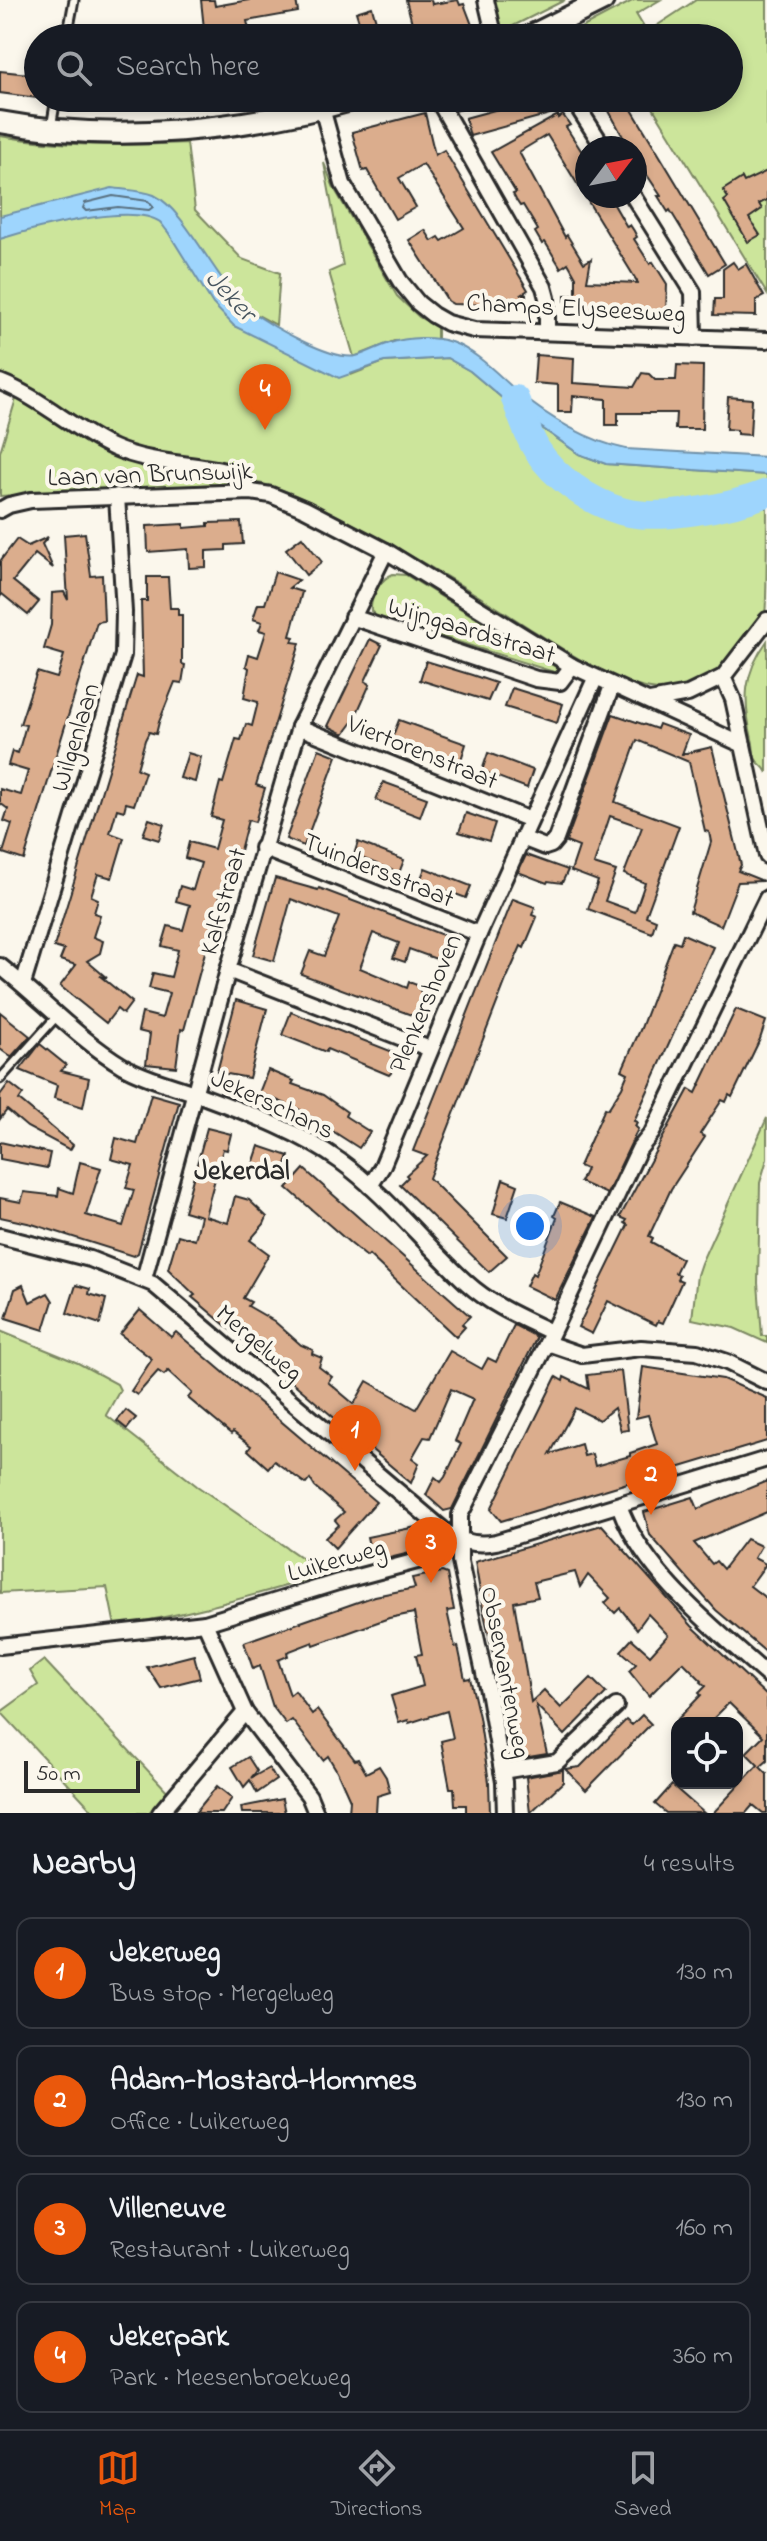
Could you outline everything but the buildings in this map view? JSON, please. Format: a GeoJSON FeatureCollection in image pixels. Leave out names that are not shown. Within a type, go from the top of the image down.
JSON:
{"type":"FeatureCollection","features":[{"type":"Feature","properties":{"kind":"main road"},"geometry":{"type":"LineString","coordinates":[[555,24],[603,0]]}},
{"type":"Feature","properties":{"kind":"main road"},"geometry":{"type":"LineString","coordinates":[[0,122],[51,130],[101,133],[247,123],[302,112]]}},
{"type":"Feature","properties":{"kind":"street"},"geometry":{"type":"LineString","coordinates":[[486,0],[492,24]]}},
{"type":"Feature","properties":{"kind":"street","name":"Champs Elyseesweg"},"geometry":{"type":"LineString","coordinates":[[323,112],[337,167],[348,194],[400,281],[418,303],[441,320],[463,329],[767,340]]}},
{"type":"Feature","properties":{"kind":"street"},"geometry":{"type":"LineString","coordinates":[[445,112],[544,287],[547,332]]}},
{"type":"Feature","properties":{"kind":"street"},"geometry":{"type":"LineString","coordinates":[[581,112],[596,136]]}},
{"type":"Feature","properties":{"kind":"street"},"geometry":{"type":"LineString","coordinates":[[640,208],[693,292],[694,338]]}},
{"type":"Feature","properties":{"kind":"street"},"geometry":{"type":"LineString","coordinates":[[0,382],[20,389],[114,448],[138,456],[225,471],[237,476],[251,492]]}},
{"type":"Feature","properties":{"kind":"street","name":"Laan van Brunswijk"},"geometry":{"type":"LineString","coordinates":[[0,510],[31,500],[251,492],[279,497],[386,551]]}},
{"type":"Feature","properties":{"kind":"street","name":"Wilgenlaan"},"geometry":{"type":"LineString","coordinates":[[23,984],[123,655],[124,612],[117,496]]}},
{"type":"Feature","properties":{"kind":"street","name":"Kalfstraat"},"geometry":{"type":"LineString","coordinates":[[144,1279],[262,848],[299,727],[386,551]]}},
{"type":"Feature","properties":{"kind":"street","name":"Wijngaardstraat"},"geometry":{"type":"LineString","coordinates":[[386,551],[595,679],[743,745]]}},
{"type":"Feature","properties":{"kind":"street","name":"Wijngaardstraat"},"geometry":{"type":"LineString","coordinates":[[352,617],[536,679],[560,682],[572,666]]}},
{"type":"Feature","properties":{"kind":"street"},"geometry":{"type":"LineString","coordinates":[[650,701],[688,694],[723,677],[767,620]]}},
{"type":"Feature","properties":{"kind":"street"},"geometry":{"type":"LineString","coordinates":[[723,677],[733,699],[767,856]]}},
{"type":"Feature","properties":{"kind":"street","name":"Plenkershoven"},"geometry":{"type":"LineString","coordinates":[[370,1186],[382,1167],[479,934],[595,679]]}},
{"type":"Feature","properties":{"kind":"street"},"geometry":{"type":"LineString","coordinates":[[522,838],[545,847],[556,839],[612,686]]}},
{"type":"Feature","properties":{"kind":"street","name":"Viertorenstraat"},"geometry":{"type":"LineString","coordinates":[[299,727],[530,820]]}},
{"type":"Feature","properties":{"kind":"street","name":"Tuindersstraat"},"geometry":{"type":"LineString","coordinates":[[262,848],[479,934]]}},
{"type":"Feature","properties":{"kind":"street","name":"Observantenweg"},"geometry":{"type":"LineString","coordinates":[[505,1813],[502,1771],[460,1562],[460,1515],[639,1149],[652,1133],[767,898]]}},
{"type":"Feature","properties":{"kind":"street","name":"Jekerschans"},"geometry":{"type":"LineString","coordinates":[[0,966],[122,1065],[150,1079],[195,1093],[303,1138],[341,1162],[370,1186],[468,1284],[549,1338],[582,1355],[641,1348],[697,1352],[727,1362],[767,1382]]}},
{"type":"Feature","properties":{"kind":"street"},"geometry":{"type":"LineString","coordinates":[[228,970],[430,1049]]}},
{"type":"Feature","properties":{"kind":"street","name":"Mergelweg"},"geometry":{"type":"LineString","coordinates":[[0,1236],[90,1259],[144,1279],[172,1299],[437,1525],[459,1540]]}},
{"type":"Feature","properties":{"kind":"street"},"geometry":{"type":"LineString","coordinates":[[459,1540],[491,1543],[767,1459]]}},
{"type":"Feature","properties":{"kind":"street"},"geometry":{"type":"LineString","coordinates":[[619,1505],[642,1551],[697,1612],[767,1675]]}},
{"type":"Feature","properties":{"kind":"street","name":"Luikerweg"},"geometry":{"type":"LineString","coordinates":[[0,1646],[205,1623],[436,1556],[459,1540]]}},
{"type":"Feature","properties":{"kind":"street"},"geometry":{"type":"LineString","coordinates":[[205,1623],[245,1712],[309,1796],[316,1813]]}},
{"type":"Feature","properties":{"kind":"street"},"geometry":{"type":"LineString","coordinates":[[502,1771],[557,1762],[616,1706]]}},
{"type":"Feature","properties":{"kind":"street"},"geometry":{"type":"LineString","coordinates":[[160,1813],[245,1712]]}},
{"type":"Feature","properties":{"kind":"lane"},"geometry":{"type":"LineString","coordinates":[[70,24],[74,0]]}},
{"type":"Feature","properties":{"kind":"lane"},"geometry":{"type":"LineString","coordinates":[[51,130],[54,112]]}},
{"type":"Feature","properties":{"kind":"lane"},"geometry":{"type":"LineString","coordinates":[[0,1079],[58,1015]]}},
{"type":"Feature","properties":{"kind":"green space"},"geometry":{"type":"Polygon","coordinates":[[[493,0],[565,0],[517,24],[499,24],[493,0]]]}},
{"type":"Feature","properties":{"kind":"green space"},"geometry":{"type":"Polygon","coordinates":[[[634,0],[660,0],[636,14],[642,24],[589,24],[634,0]]]}},
{"type":"Feature","properties":{"kind":"green space"},"geometry":{"type":"Polygon","coordinates":[[[696,0],[767,0],[767,294],[656,112],[743,112],[743,24],[659,24],[696,0]]]}},
{"type":"Feature","properties":{"kind":"green space"},"geometry":{"type":"Polygon","coordinates":[[[0,136],[94,145],[187,143],[195,210],[242,259],[280,273],[276,325],[250,311],[234,326],[351,375],[384,362],[447,358],[470,371],[515,409],[579,454],[606,464],[767,475],[766,606],[762,620],[734,656],[714,673],[677,689],[646,688],[591,666],[393,546],[313,503],[277,488],[252,482],[0,496],[0,452],[18,392],[0,385],[0,136]]]}},
{"type":"Feature","properties":{"kind":"green space"},"geometry":{"type":"Polygon","coordinates":[[[324,163],[334,188],[397,296],[419,317],[437,327],[437,340],[394,341],[354,357],[329,272],[343,266],[324,163]]]}},
{"type":"Feature","properties":{"kind":"green space"},"geometry":{"type":"Polygon","coordinates":[[[393,574],[406,575],[562,671],[560,674],[376,616],[371,611],[374,594],[380,584],[393,574]]]}},
{"type":"Feature","properties":{"kind":"green space"},"geometry":{"type":"Polygon","coordinates":[[[767,641],[767,773],[754,756],[746,700],[749,676],[767,641]]]}},
{"type":"Feature","properties":{"kind":"green space"},"geometry":{"type":"Polygon","coordinates":[[[767,1118],[767,1159],[760,1183],[758,1283],[762,1336],[767,1336],[767,1343],[734,1328],[692,1319],[701,1263],[767,1118]]]}},
{"type":"Feature","properties":{"kind":"green space"},"geometry":{"type":"Polygon","coordinates":[[[0,1331],[78,1363],[117,1384],[120,1390],[106,1415],[197,1486],[322,1572],[317,1577],[217,1605],[115,1626],[107,1587],[0,1593],[0,1331]]]}},
{"type":"Feature","properties":{"kind":"green space"},"geometry":{"type":"Polygon","coordinates":[[[44,1660],[170,1794],[148,1813],[95,1813],[1,1712],[38,1685],[30,1671],[44,1660]]]}},
{"type":"Feature","properties":{"kind":"water"},"geometry":{"type":"Polygon","coordinates":[[[112,188],[149,193],[166,204],[238,299],[272,325],[302,341],[332,353],[356,356],[404,339],[444,340],[478,357],[543,411],[597,440],[626,449],[767,457],[767,475],[606,464],[579,454],[515,409],[470,371],[447,358],[384,362],[339,378],[234,326],[213,304],[162,224],[146,217],[127,215],[81,219],[0,239],[0,216],[112,188]]]}},
{"type":"Feature","properties":{"kind":"waterway","name":"Jeker"},"geometry":{"type":"LineString","coordinates":[[515,399],[530,438],[544,460],[574,487],[609,507],[636,514],[674,514],[715,508],[767,493]]}},
{"type":"Feature","properties":{"kind":"place","name":"Jekerpark"},"geometry":{"type":"Point","coordinates":[265,430]}},
{"type":"Feature","properties":{"kind":"place","name":"Jekerweg"},"geometry":{"type":"Point","coordinates":[355,1471]}},
{"type":"Feature","properties":{"kind":"place","name":"Adam-Mostard-Hommes"},"geometry":{"type":"Point","coordinates":[651,1515]}},
{"type":"Feature","properties":{"kind":"place","name":"Villeneuve"},"geometry":{"type":"Point","coordinates":[431,1583]}},
{"type":"Feature","properties":{"kind":"district","name":"Jekerdal"},"geometry":{"type":"Point","coordinates":[242,1169]}}]}
